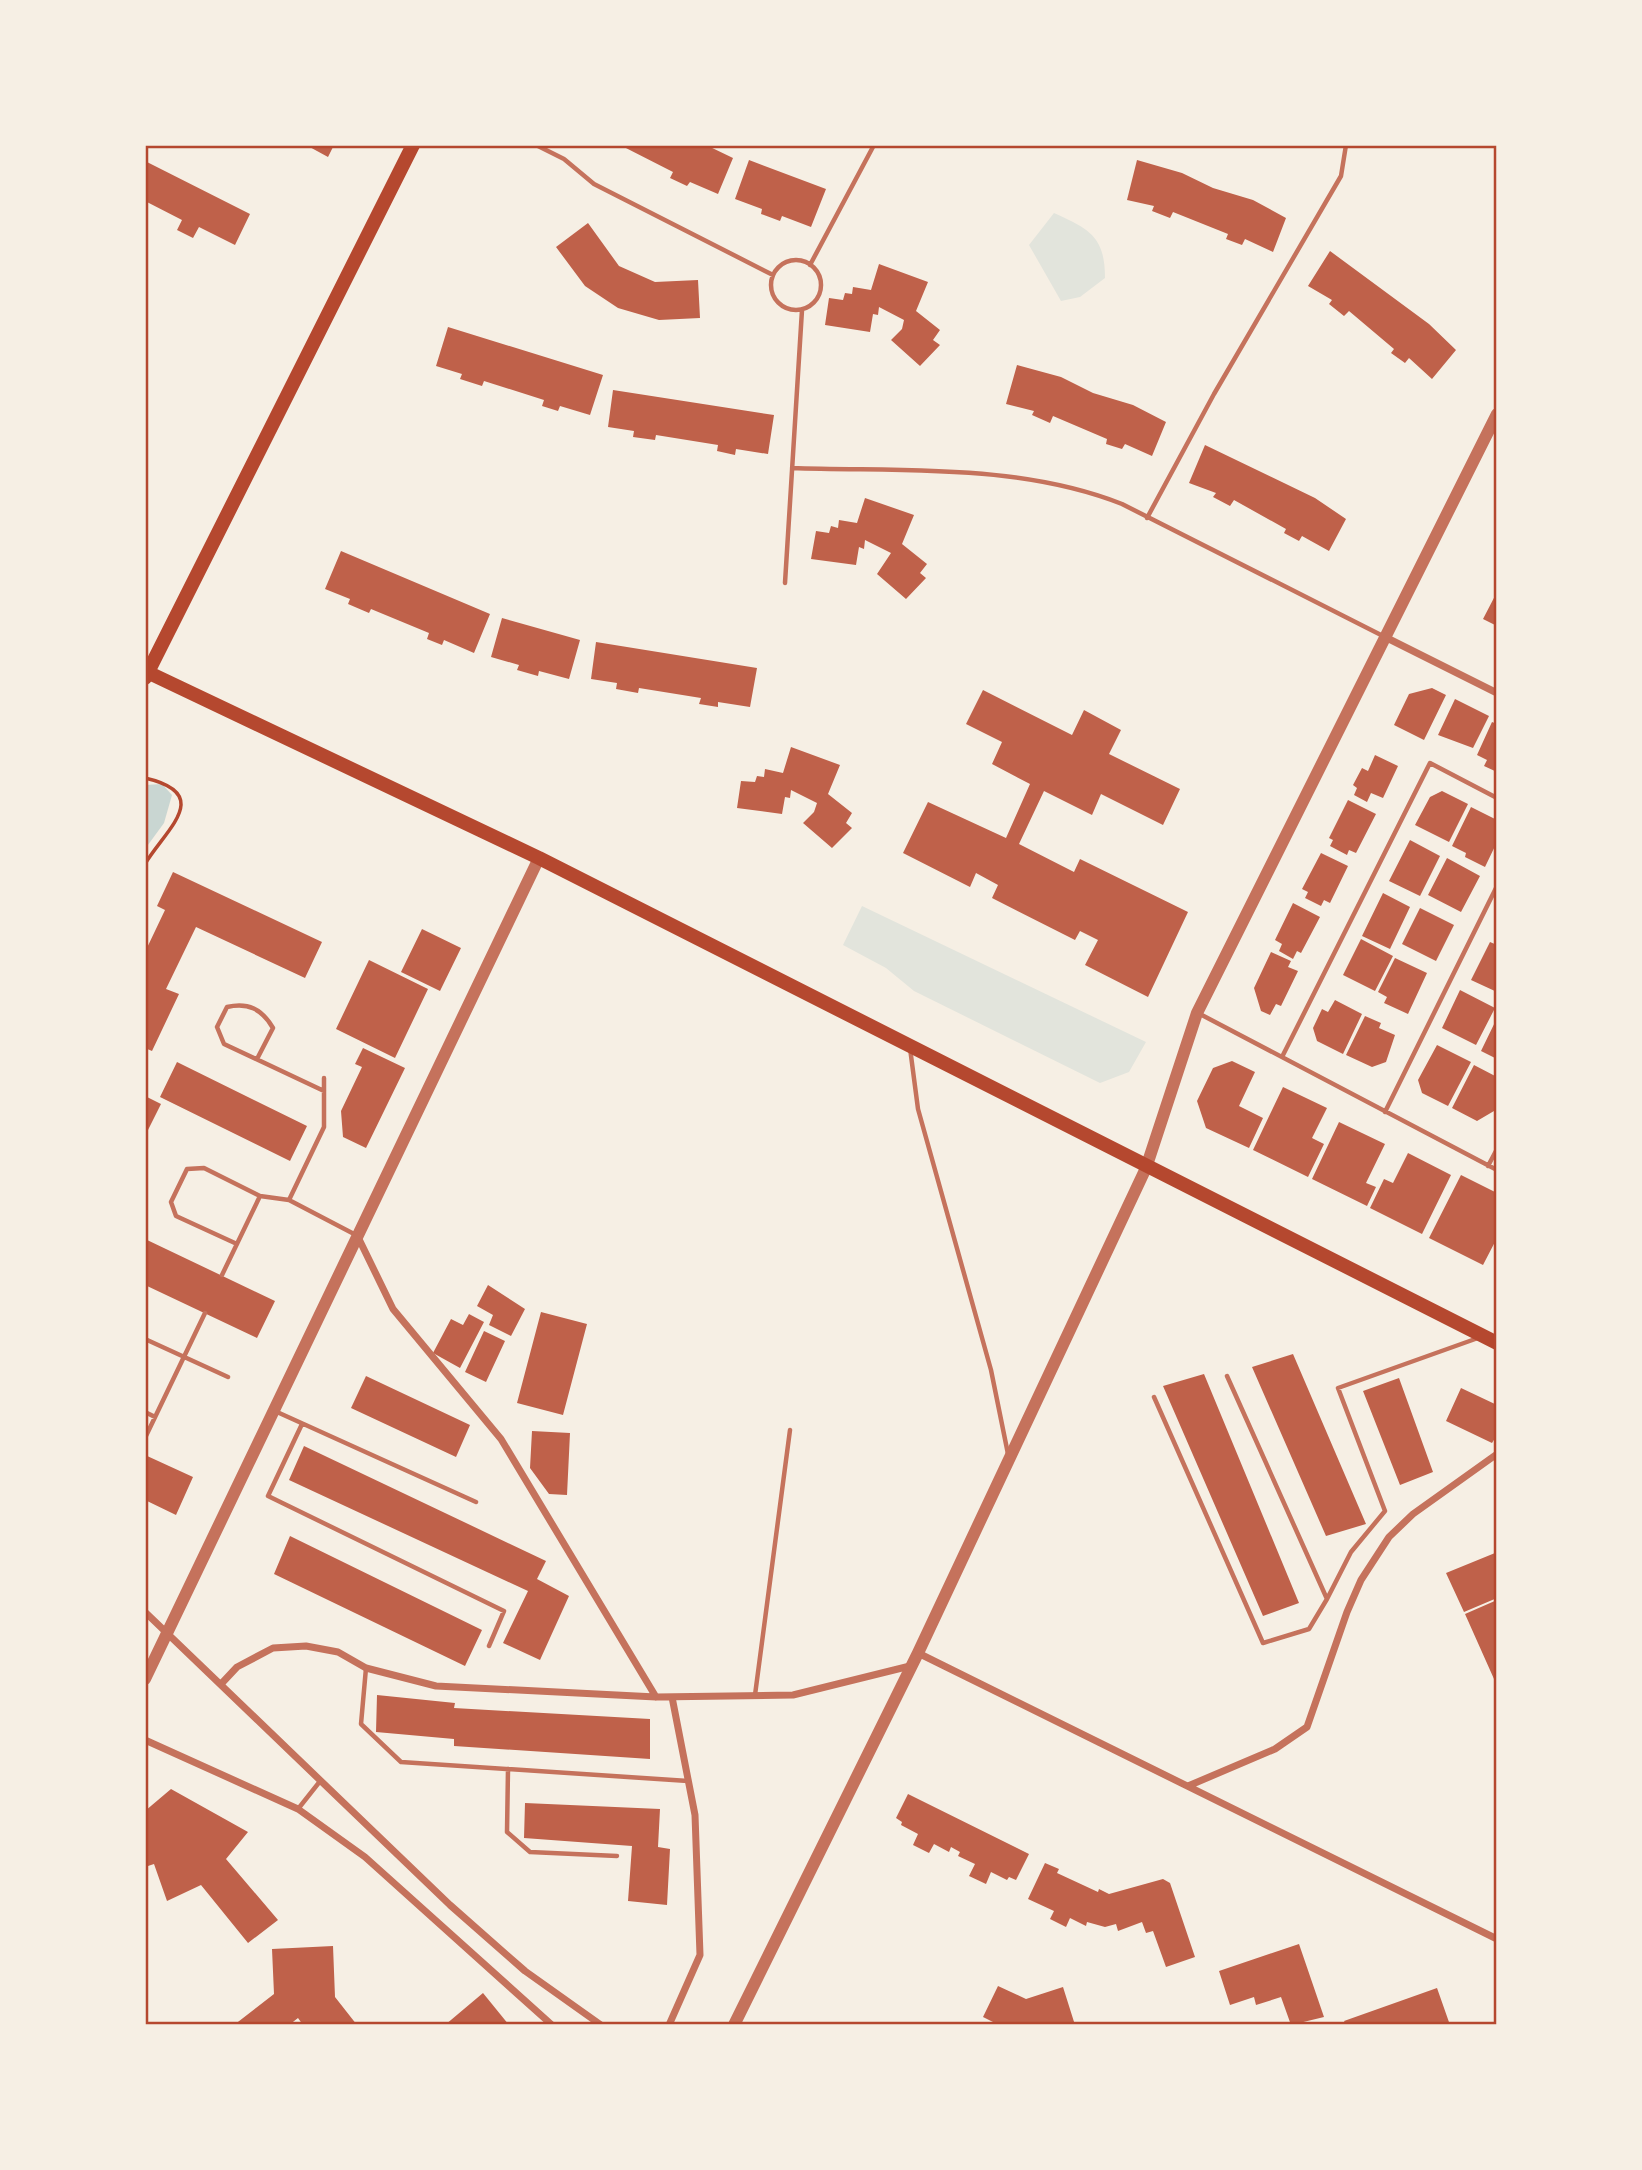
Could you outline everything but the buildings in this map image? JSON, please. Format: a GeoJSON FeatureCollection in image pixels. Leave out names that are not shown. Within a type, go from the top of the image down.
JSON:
{"type":"FeatureCollection","features":[{"type":"Feature","properties":{"kind":"main road"},"geometry":{"type":"LineString","coordinates":[[413,145],[146,674],[539,858],[1490,1340]]}},
{"type":"Feature","properties":{"kind":"street"},"geometry":{"type":"LineString","coordinates":[[734,2025],[918,1653],[1146,1168],[1197,1013],[1497,414]]}},
{"type":"Feature","properties":{"kind":"street"},"geometry":{"type":"LineString","coordinates":[[1385,637],[1497,693]]}},
{"type":"Feature","properties":{"kind":"street"},"geometry":{"type":"LineString","coordinates":[[145,1678],[539,858]]}},
{"type":"Feature","properties":{"kind":"street"},"geometry":{"type":"LineString","coordinates":[[357,1235],[393,1309],[502,1439],[656,1697]]}},
{"type":"Feature","properties":{"kind":"street"},"geometry":{"type":"LineString","coordinates":[[1188,1786],[1275,1749],[1307,1727],[1347,1612],[1361,1580],[1389,1537],[1413,1514],[1497,1454]]}},
{"type":"Feature","properties":{"kind":"street"},"geometry":{"type":"LineString","coordinates":[[145,1612],[167,1630],[450,1905],[526,1971],[601,2025]]}},
{"type":"Feature","properties":{"kind":"street"},"geometry":{"type":"LineString","coordinates":[[222,1683],[237,1667],[273,1648],[306,1646],[338,1652],[366,1668],[436,1686],[656,1697],[793,1695],[911,1666]]}},
{"type":"Feature","properties":{"kind":"street"},"geometry":{"type":"LineString","coordinates":[[918,1653],[1497,1938]]}},
{"type":"Feature","properties":{"kind":"street"},"geometry":{"type":"LineString","coordinates":[[669,2025],[701,1955],[695,1815],[672,1697]]}},
{"type":"Feature","properties":{"kind":"street"},"geometry":{"type":"LineString","coordinates":[[145,1740],[298,1809],[365,1857],[552,2025]]}},
{"type":"Feature","properties":{"kind":"lane"},"geometry":{"type":"LineString","coordinates":[[536,145],[564,159],[594,184],[773,275]]}},
{"type":"Feature","properties":{"kind":"lane"},"geometry":{"type":"LineString","coordinates":[[810,265],[874,145]]}},
{"type":"Feature","properties":{"kind":"lane"},"geometry":{"type":"LineString","coordinates":[[1147,517],[1214,394],[1341,176],[1346,145]]}},
{"type":"Feature","properties":{"kind":"lane"},"geometry":{"type":"LineString","coordinates":[[799,260],[810,265],[819,275],[820,292],[814,303],[802,310],[785,307],[778,302],[772,290],[773,275],[790,261],[799,260]]}},
{"type":"Feature","properties":{"kind":"lane"},"geometry":{"type":"LineString","coordinates":[[785,583],[802,310]]}},
{"type":"Feature","properties":{"kind":"lane"},"geometry":{"type":"LineString","coordinates":[[792,468],[998,475],[1047,480],[1087,491],[1147,517],[1385,637]]}},
{"type":"Feature","properties":{"kind":"lane"},"geometry":{"type":"LineString","coordinates":[[1282,1057],[1430,763],[1497,798]]}},
{"type":"Feature","properties":{"kind":"lane"},"geometry":{"type":"LineString","coordinates":[[1385,1112],[1497,886]]}},
{"type":"Feature","properties":{"kind":"lane"},"geometry":{"type":"LineString","coordinates":[[257,1059],[273,1028],[265,1014],[243,1003],[228,1007],[217,1027],[224,1044],[324,1091]]}},
{"type":"Feature","properties":{"kind":"lane"},"geometry":{"type":"LineString","coordinates":[[1197,1013],[1497,1170]]}},
{"type":"Feature","properties":{"kind":"lane"},"geometry":{"type":"LineString","coordinates":[[910,1047],[918,1109],[991,1370],[1009,1455]]}},
{"type":"Feature","properties":{"kind":"lane"},"geometry":{"type":"LineString","coordinates":[[289,1200],[324,1127],[324,1078]]}},
{"type":"Feature","properties":{"kind":"lane"},"geometry":{"type":"LineString","coordinates":[[1488,1166],[1497,1149]]}},
{"type":"Feature","properties":{"kind":"lane"},"geometry":{"type":"LineString","coordinates":[[237,1244],[176,1216],[171,1202],[187,1169],[204,1168],[260,1196],[289,1200],[357,1235]]}},
{"type":"Feature","properties":{"kind":"lane"},"geometry":{"type":"LineString","coordinates":[[222,1275],[260,1196]]}},
{"type":"Feature","properties":{"kind":"lane"},"geometry":{"type":"LineString","coordinates":[[145,1438],[205,1313]]}},
{"type":"Feature","properties":{"kind":"lane"},"geometry":{"type":"LineString","coordinates":[[145,1339],[228,1377]]}},
{"type":"Feature","properties":{"kind":"lane"},"geometry":{"type":"LineString","coordinates":[[1154,1397],[1263,1643],[1309,1629],[1351,1552],[1385,1511],[1339,1388],[1490,1340]]}},
{"type":"Feature","properties":{"kind":"lane"},"geometry":{"type":"LineString","coordinates":[[1227,1376],[1327,1599]]}},
{"type":"Feature","properties":{"kind":"lane"},"geometry":{"type":"LineString","coordinates":[[273,1410],[476,1502]]}},
{"type":"Feature","properties":{"kind":"lane"},"geometry":{"type":"LineString","coordinates":[[145,1412],[155,1417]]}},
{"type":"Feature","properties":{"kind":"lane"},"geometry":{"type":"LineString","coordinates":[[302,1424],[268,1496],[504,1611],[489,1646]]}},
{"type":"Feature","properties":{"kind":"lane"},"geometry":{"type":"LineString","coordinates":[[755,1695],[790,1430]]}},
{"type":"Feature","properties":{"kind":"lane"},"geometry":{"type":"LineString","coordinates":[[366,1668],[361,1724],[401,1762],[688,1781]]}},
{"type":"Feature","properties":{"kind":"lane"},"geometry":{"type":"LineString","coordinates":[[508,1769],[507,1832],[530,1852],[617,1856]]}},
{"type":"Feature","properties":{"kind":"lane"},"geometry":{"type":"LineString","coordinates":[[298,1809],[321,1780]]}},
{"type":"Feature","properties":{"kind":"path"},"geometry":{"type":"LineString","coordinates":[[145,778],[166,783],[178,792],[182,807],[176,824],[145,864]]}},
{"type":"Feature","properties":{"kind":"shaded area"},"geometry":{"type":"Polygon","coordinates":[[[1054,213],[1077,224],[1093,236],[1102,252],[1104,264],[1105,278],[1080,297],[1061,301],[1029,245],[1054,213]]]}},
{"type":"Feature","properties":{"kind":"shaded area"},"geometry":{"type":"Polygon","coordinates":[[[162,784],[172,795],[164,823],[145,849],[145,785],[162,784]]]}},
{"type":"Feature","properties":{"kind":"shaded area"},"geometry":{"type":"Polygon","coordinates":[[[862,906],[1146,1042],[1129,1072],[1100,1083],[914,991],[886,968],[843,945],[862,906]]]}}]}
